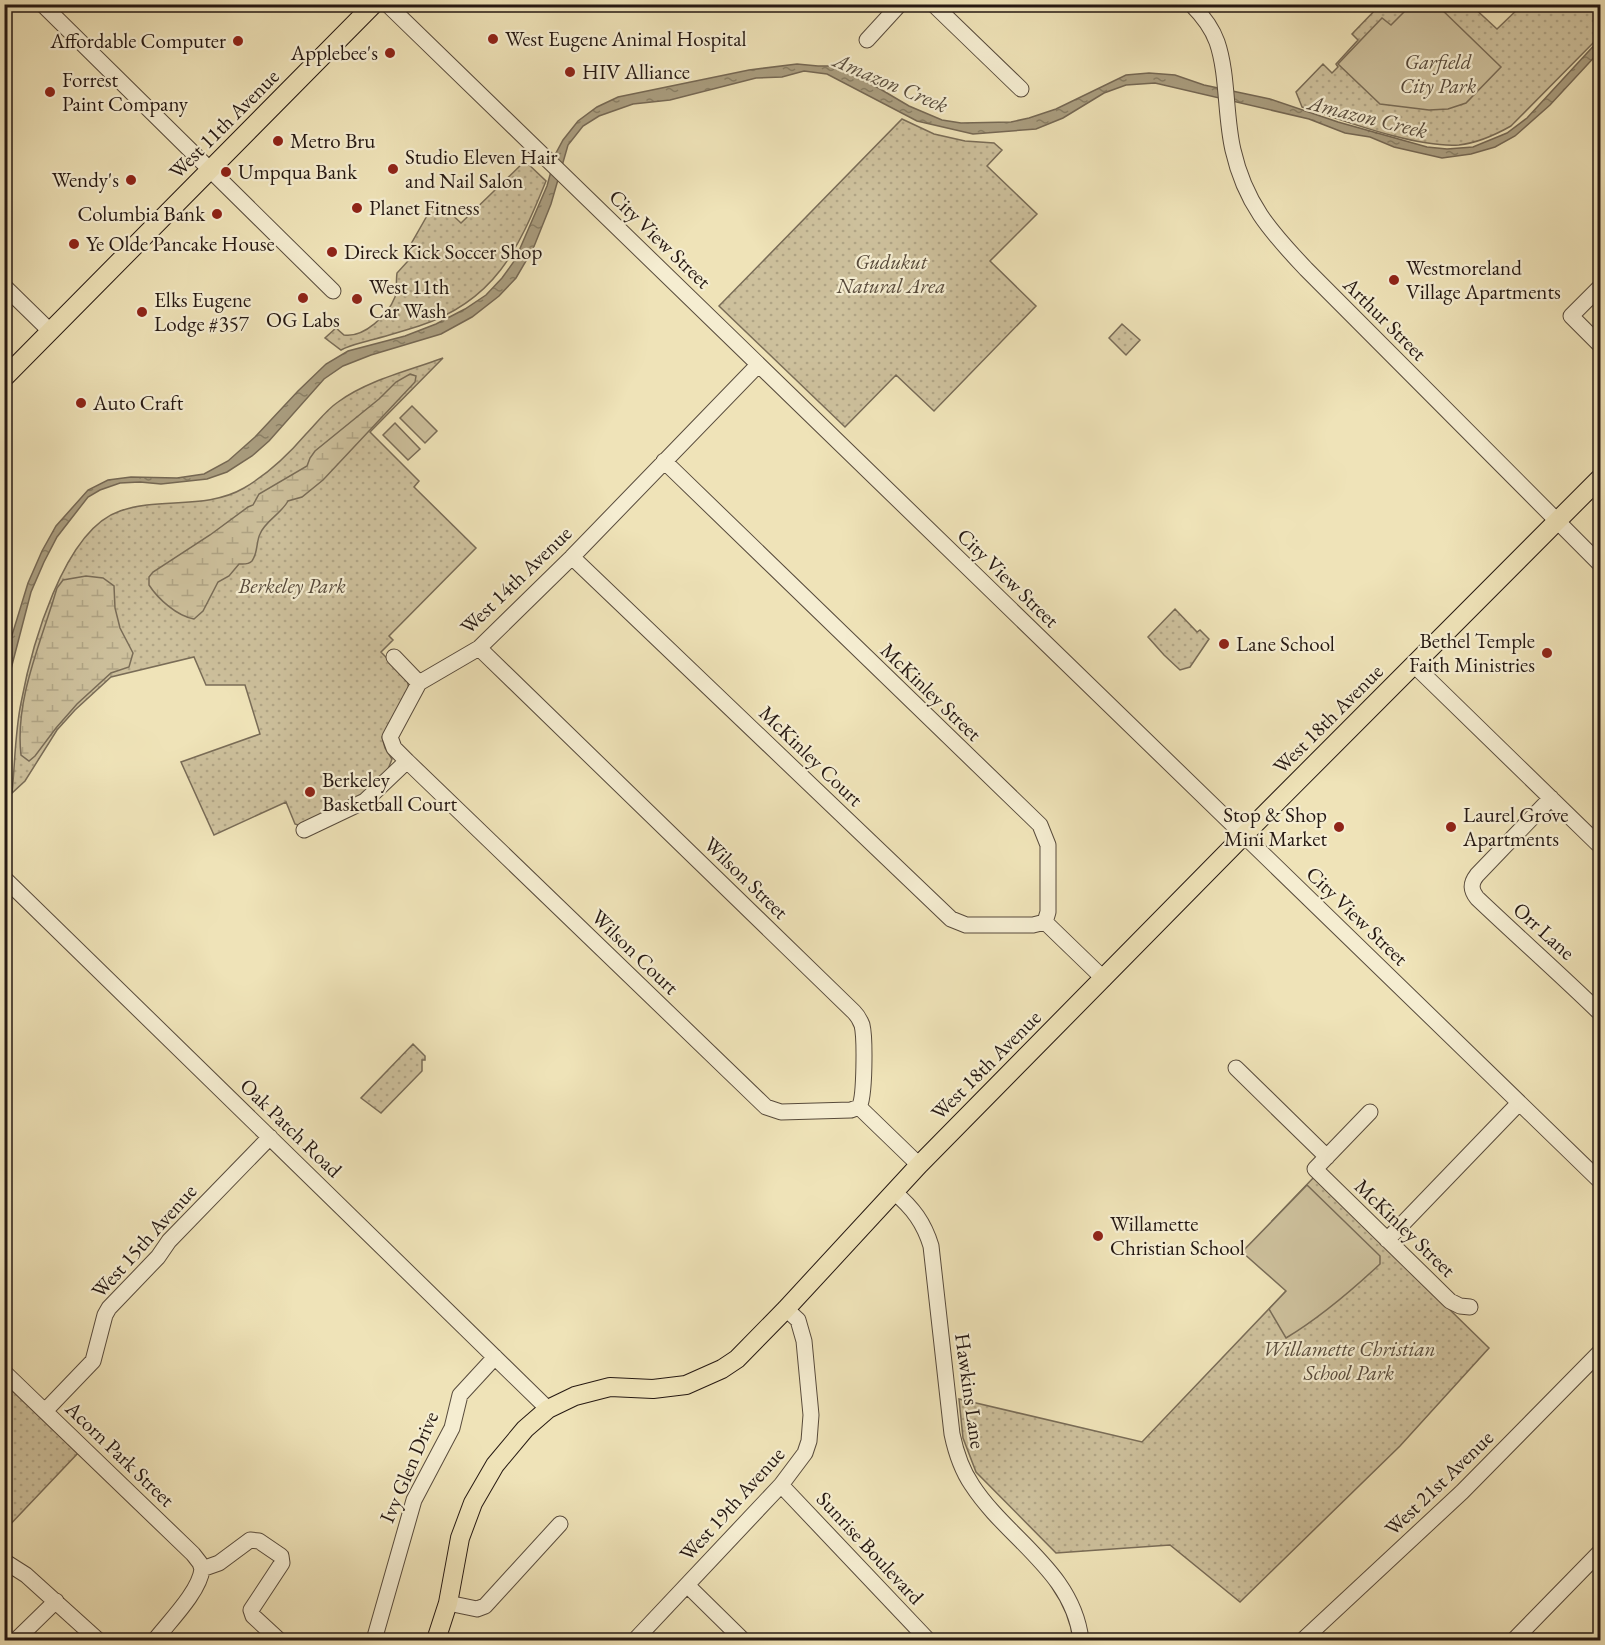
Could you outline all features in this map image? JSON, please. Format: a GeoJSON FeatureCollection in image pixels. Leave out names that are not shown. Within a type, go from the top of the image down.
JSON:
{"type":"FeatureCollection","features":[{"type":"Feature","properties":{"kind":"main road","name":"West 11th Avenue"},"geometry":{"type":"LineString","coordinates":[[4,378],[374,4]]}},
{"type":"Feature","properties":{"kind":"main road","name":"West 18th Avenue"},"geometry":{"type":"LineString","coordinates":[[436,1641],[448,1603],[460,1538],[482,1485],[507,1448],[525,1429],[548,1409],[575,1396],[610,1387],[670,1388],[686,1385],[703,1379],[737,1359],[919,1165],[1600,478]]}},
{"type":"Feature","properties":{"kind":"street"},"geometry":{"type":"LineString","coordinates":[[42,4],[333,291]]}},
{"type":"Feature","properties":{"kind":"street","name":"City View Street"},"geometry":{"type":"LineString","coordinates":[[387,4],[1600,1181]]}},
{"type":"Feature","properties":{"kind":"street"},"geometry":{"type":"LineString","coordinates":[[867,40],[900,4]]}},
{"type":"Feature","properties":{"kind":"street"},"geometry":{"type":"LineString","coordinates":[[933,4],[1021,89]]}},
{"type":"Feature","properties":{"kind":"street","name":"Arthur Street"},"geometry":{"type":"LineString","coordinates":[[1191,4],[1217,40],[1233,152],[1248,194],[1266,225],[1306,269],[1600,564]]}},
{"type":"Feature","properties":{"kind":"street"},"geometry":{"type":"LineString","coordinates":[[4,286],[50,331]]}},
{"type":"Feature","properties":{"kind":"street"},"geometry":{"type":"LineString","coordinates":[[1600,287],[1571,316],[1600,345]]}},
{"type":"Feature","properties":{"kind":"street","name":"West 14th Avenue"},"geometry":{"type":"LineString","coordinates":[[419,683],[479,648],[572,557],[758,365]]}},
{"type":"Feature","properties":{"kind":"street","name":"McKinley Street"},"geometry":{"type":"LineString","coordinates":[[664,461],[1040,825],[1048,845],[1048,912],[1045,922]]}},
{"type":"Feature","properties":{"kind":"street","name":"McKinley Court"},"geometry":{"type":"LineString","coordinates":[[572,557],[951,920],[966,925],[1033,925],[1045,922]]}},
{"type":"Feature","properties":{"kind":"street","name":"Wilson Street"},"geometry":{"type":"LineString","coordinates":[[479,648],[854,1012],[860,1020],[863,1032],[863,1095],[859,1107]]}},
{"type":"Feature","properties":{"kind":"street"},"geometry":{"type":"LineString","coordinates":[[304,831],[365,801],[407,761],[394,748],[390,737],[419,683],[394,657]]}},
{"type":"Feature","properties":{"kind":"street"},"geometry":{"type":"LineString","coordinates":[[1414,665],[1600,846]]}},
{"type":"Feature","properties":{"kind":"street","name":"Wilson Court"},"geometry":{"type":"LineString","coordinates":[[407,761],[766,1107],[781,1112],[847,1111],[859,1107]]}},
{"type":"Feature","properties":{"kind":"street","name":"Orr Lane"},"geometry":{"type":"LineString","coordinates":[[1551,798],[1477,875],[1471,886],[1477,898],[1522,942],[1544,958],[1600,1013]]}},
{"type":"Feature","properties":{"kind":"street","name":"Oak Patch Road"},"geometry":{"type":"LineString","coordinates":[[4,878],[548,1409]]}},
{"type":"Feature","properties":{"kind":"street"},"geometry":{"type":"LineString","coordinates":[[1045,922],[1104,979]]}},
{"type":"Feature","properties":{"kind":"street"},"geometry":{"type":"LineString","coordinates":[[1236,1068],[1327,1157],[1370,1112]]}},
{"type":"Feature","properties":{"kind":"street"},"geometry":{"type":"LineString","coordinates":[[1387,1240],[1519,1103]]}},
{"type":"Feature","properties":{"kind":"street"},"geometry":{"type":"LineString","coordinates":[[859,1107],[919,1165]]}},
{"type":"Feature","properties":{"kind":"street","name":"West 15th Avenue"},"geometry":{"type":"LineString","coordinates":[[45,1411],[93,1361],[104,1317],[109,1308],[158,1257],[176,1234],[270,1137]]}},
{"type":"Feature","properties":{"kind":"street","name":"McKinley Street"},"geometry":{"type":"LineString","coordinates":[[1327,1157],[1315,1169],[1450,1301],[1460,1306],[1470,1307]]}},
{"type":"Feature","properties":{"kind":"street","name":"Hawkins Lane"},"geometry":{"type":"LineString","coordinates":[[894,1192],[919,1217],[928,1234],[931,1246],[952,1434],[959,1461],[983,1499],[1059,1582],[1076,1618],[1081,1641]]}},
{"type":"Feature","properties":{"kind":"street","name":"West 19th Avenue"},"geometry":{"type":"LineString","coordinates":[[635,1641],[781,1485],[805,1453],[809,1442],[812,1415],[804,1341],[798,1320],[786,1309]]}},
{"type":"Feature","properties":{"kind":"street","name":"West 21st Avenue"},"geometry":{"type":"LineString","coordinates":[[1303,1641],[1462,1492],[1600,1352]]}},
{"type":"Feature","properties":{"kind":"street","name":"Ivy Glen Drive"},"geometry":{"type":"LineString","coordinates":[[374,1641],[414,1500],[452,1428],[459,1395],[495,1357]]}},
{"type":"Feature","properties":{"kind":"street","name":"Acorn Park Street"},"geometry":{"type":"LineString","coordinates":[[4,1372],[193,1554],[202,1569]]}},
{"type":"Feature","properties":{"kind":"street","name":"Sunrise Boulevard"},"geometry":{"type":"LineString","coordinates":[[781,1485],[928,1641]]}},
{"type":"Feature","properties":{"kind":"street"},"geometry":{"type":"LineString","coordinates":[[448,1603],[477,1609],[485,1606],[560,1524]]}},
{"type":"Feature","properties":{"kind":"street"},"geometry":{"type":"LineString","coordinates":[[155,1641],[195,1588],[202,1575],[202,1569],[219,1563],[244,1542],[250,1540],[259,1541],[281,1556],[283,1561],[253,1606],[251,1613],[279,1640]]}},
{"type":"Feature","properties":{"kind":"street"},"geometry":{"type":"LineString","coordinates":[[1514,1641],[1600,1552]]}},
{"type":"Feature","properties":{"kind":"street"},"geometry":{"type":"LineString","coordinates":[[4,1561],[26,1575],[98,1641]]}},
{"type":"Feature","properties":{"kind":"street"},"geometry":{"type":"LineString","coordinates":[[687,1585],[743,1641]]}},
{"type":"Feature","properties":{"kind":"street"},"geometry":{"type":"LineString","coordinates":[[16,1641],[56,1601]]}},
{"type":"Feature","properties":{"kind":"green space","name":"Garfield City Park"},"geometry":{"type":"Polygon","coordinates":[[[1380,5],[1471,5],[1497,29],[1522,5],[1600,5],[1600,36],[1511,126],[1486,138],[1466,144],[1442,145],[1402,138],[1302,107],[1296,92],[1323,64],[1332,73],[1338,67],[1336,64],[1358,40],[1352,34],[1380,5]]]}},
{"type":"Feature","properties":{"kind":"green space"},"geometry":{"type":"Polygon","coordinates":[[[1411,5],[1437,5],[1501,67],[1466,103],[1448,109],[1429,110],[1380,104],[1338,64],[1382,18],[1391,25],[1411,5]]]}},
{"type":"Feature","properties":{"kind":"green space","name":"Gudukut Natural Area"},"geometry":{"type":"Polygon","coordinates":[[[902,119],[934,134],[965,141],[994,143],[1002,150],[987,166],[1037,214],[990,261],[1036,306],[934,411],[896,375],[845,427],[719,306],[902,119]]]}},
{"type":"Feature","properties":{"kind":"green space"},"geometry":{"type":"Polygon","coordinates":[[[525,161],[546,181],[514,251],[485,287],[467,302],[445,315],[419,326],[341,350],[325,338],[336,328],[344,335],[359,333],[374,324],[387,311],[395,297],[397,273],[408,261],[403,258],[432,207],[439,212],[444,207],[461,223],[525,161]]]}},
{"type":"Feature","properties":{"kind":"green space"},"geometry":{"type":"Polygon","coordinates":[[[1122,324],[1140,340],[1126,355],[1109,338],[1122,324]]]}},
{"type":"Feature","properties":{"kind":"green space","name":"Berkeley Park"},"geometry":{"type":"Polygon","coordinates":[[[443,358],[370,432],[419,481],[414,487],[476,548],[389,636],[393,640],[381,652],[407,679],[409,689],[382,737],[385,748],[392,759],[387,772],[358,800],[300,826],[295,824],[286,802],[214,835],[181,762],[260,734],[245,685],[206,685],[194,657],[111,677],[57,730],[25,781],[12,793],[19,714],[42,624],[66,566],[82,541],[100,522],[120,511],[135,507],[214,499],[244,488],[277,464],[329,409],[350,394],[375,382],[443,358]]]}},
{"type":"Feature","properties":{"kind":"green space"},"geometry":{"type":"Polygon","coordinates":[[[410,374],[416,376],[415,382],[323,480],[302,497],[288,501],[269,521],[262,529],[252,561],[239,564],[229,576],[218,582],[203,611],[194,619],[175,611],[157,596],[149,585],[149,577],[153,572],[253,505],[259,494],[307,466],[315,451],[379,399],[396,382],[410,374]]]}},
{"type":"Feature","properties":{"kind":"green space"},"geometry":{"type":"Polygon","coordinates":[[[412,406],[437,431],[425,443],[400,418],[412,406]]]}},
{"type":"Feature","properties":{"kind":"green space"},"geometry":{"type":"Polygon","coordinates":[[[395,423],[420,449],[408,460],[383,435],[395,423]]]}},
{"type":"Feature","properties":{"kind":"green space"},"geometry":{"type":"Polygon","coordinates":[[[86,576],[103,578],[114,586],[115,608],[120,628],[133,653],[129,667],[111,673],[77,704],[29,761],[21,755],[20,735],[21,716],[29,676],[57,588],[63,580],[86,576]]]}},
{"type":"Feature","properties":{"kind":"green space"},"geometry":{"type":"Polygon","coordinates":[[[1175,609],[1197,632],[1200,630],[1209,639],[1190,667],[1180,670],[1148,637],[1175,609]]]}},
{"type":"Feature","properties":{"kind":"green space"},"geometry":{"type":"Polygon","coordinates":[[[413,1044],[425,1056],[425,1060],[422,1060],[422,1071],[381,1113],[361,1098],[413,1044]]]}},
{"type":"Feature","properties":{"kind":"green space","name":"Willamette Christian School Park"},"geometry":{"type":"Polygon","coordinates":[[[1314,1177],[1489,1348],[1400,1446],[1240,1602],[1170,1545],[1056,1553],[976,1472],[963,1438],[959,1399],[1142,1442],[1286,1291],[1272,1221],[1314,1177]]]}},
{"type":"Feature","properties":{"kind":"green space"},"geometry":{"type":"Polygon","coordinates":[[[1307,1185],[1380,1256],[1380,1264],[1335,1304],[1286,1338],[1269,1309],[1286,1291],[1242,1252],[1307,1185]]]}},
{"type":"Feature","properties":{"kind":"green space"},"geometry":{"type":"Polygon","coordinates":[[[4,1380],[79,1452],[5,1530],[4,1530],[4,1380]]]}},
{"type":"Feature","properties":{"kind":"water"},"geometry":{"type":"Polygon","coordinates":[[[1600,39],[1600,51],[1550,105],[1515,136],[1495,147],[1471,154],[1442,158],[1394,147],[1370,137],[1345,133],[1309,119],[1155,83],[1126,85],[1104,93],[1063,118],[1036,129],[973,134],[917,121],[827,74],[804,71],[782,77],[756,78],[670,100],[633,104],[599,116],[583,126],[568,145],[551,204],[533,249],[516,278],[499,296],[472,317],[441,334],[343,366],[324,379],[269,441],[252,456],[227,472],[207,479],[161,484],[120,483],[88,497],[57,537],[31,592],[5,692],[5,658],[28,583],[56,526],[88,490],[108,480],[131,477],[177,478],[204,474],[228,461],[255,437],[326,364],[348,351],[405,336],[436,324],[486,295],[515,260],[547,186],[556,153],[563,140],[578,121],[597,107],[618,97],[749,70],[797,64],[834,66],[848,70],[909,106],[942,120],[961,123],[1011,122],[1056,109],[1126,75],[1149,73],[1175,75],[1204,85],[1270,99],[1338,122],[1427,147],[1447,149],[1473,147],[1507,133],[1527,118],[1600,39]]]}},
{"type":"Feature","properties":{"kind":"place","name":"West Eugene Animal Hospital"},"geometry":{"type":"Point","coordinates":[493,39]}},
{"type":"Feature","properties":{"kind":"place","name":"Affordable Computer"},"geometry":{"type":"Point","coordinates":[238,41]}},
{"type":"Feature","properties":{"kind":"place","name":"Applebee's"},"geometry":{"type":"Point","coordinates":[390,53]}},
{"type":"Feature","properties":{"kind":"place","name":"HIV Alliance"},"geometry":{"type":"Point","coordinates":[570,72]}},
{"type":"Feature","properties":{"kind":"place","name":"Forrest Paint Company"},"geometry":{"type":"Point","coordinates":[50,92]}},
{"type":"Feature","properties":{"kind":"place","name":"Metro Bru"},"geometry":{"type":"Point","coordinates":[278,141]}},
{"type":"Feature","properties":{"kind":"place","name":"Studio Eleven Hair and Nail Salon"},"geometry":{"type":"Point","coordinates":[393,169]}},
{"type":"Feature","properties":{"kind":"place","name":"Umpqua Bank"},"geometry":{"type":"Point","coordinates":[226,172]}},
{"type":"Feature","properties":{"kind":"place","name":"Wendy's"},"geometry":{"type":"Point","coordinates":[131,180]}},
{"type":"Feature","properties":{"kind":"place","name":"Planet Fitness"},"geometry":{"type":"Point","coordinates":[357,208]}},
{"type":"Feature","properties":{"kind":"place","name":"Columbia Bank"},"geometry":{"type":"Point","coordinates":[217,214]}},
{"type":"Feature","properties":{"kind":"place","name":"Ye Olde Pancake House"},"geometry":{"type":"Point","coordinates":[74,244]}},
{"type":"Feature","properties":{"kind":"place","name":"Direck Kick Soccer Shop"},"geometry":{"type":"Point","coordinates":[332,252]}},
{"type":"Feature","properties":{"kind":"place","name":"Westmoreland Village Apartments"},"geometry":{"type":"Point","coordinates":[1394,280]}},
{"type":"Feature","properties":{"kind":"place","name":"OG Labs"},"geometry":{"type":"Point","coordinates":[303,298]}},
{"type":"Feature","properties":{"kind":"place","name":"West 11th Car Wash"},"geometry":{"type":"Point","coordinates":[357,299]}},
{"type":"Feature","properties":{"kind":"place","name":"Elks Eugene Lodge #357"},"geometry":{"type":"Point","coordinates":[142,312]}},
{"type":"Feature","properties":{"kind":"place","name":"Auto Craft"},"geometry":{"type":"Point","coordinates":[81,403]}},
{"type":"Feature","properties":{"kind":"place","name":"Lane School"},"geometry":{"type":"Point","coordinates":[1224,644]}},
{"type":"Feature","properties":{"kind":"place","name":"Bethel Temple Faith Ministries"},"geometry":{"type":"Point","coordinates":[1547,653]}},
{"type":"Feature","properties":{"kind":"place","name":"Berkeley Basketball Court"},"geometry":{"type":"Point","coordinates":[310,792]}},
{"type":"Feature","properties":{"kind":"place","name":"Stop & Shop Mini Market"},"geometry":{"type":"Point","coordinates":[1339,827]}},
{"type":"Feature","properties":{"kind":"place","name":"Laurel Grove Apartments"},"geometry":{"type":"Point","coordinates":[1451,827]}},
{"type":"Feature","properties":{"kind":"place","name":"Willamette Christian School"},"geometry":{"type":"Point","coordinates":[1098,1236]}},
{"type":"Feature","properties":{"kind":"water label","name":"Amazon Creek"},"geometry":{"type":"Point","coordinates":[891,82]}},
{"type":"Feature","properties":{"kind":"water label","name":"Amazon Creek"},"geometry":{"type":"Point","coordinates":[1368,116]}}]}
